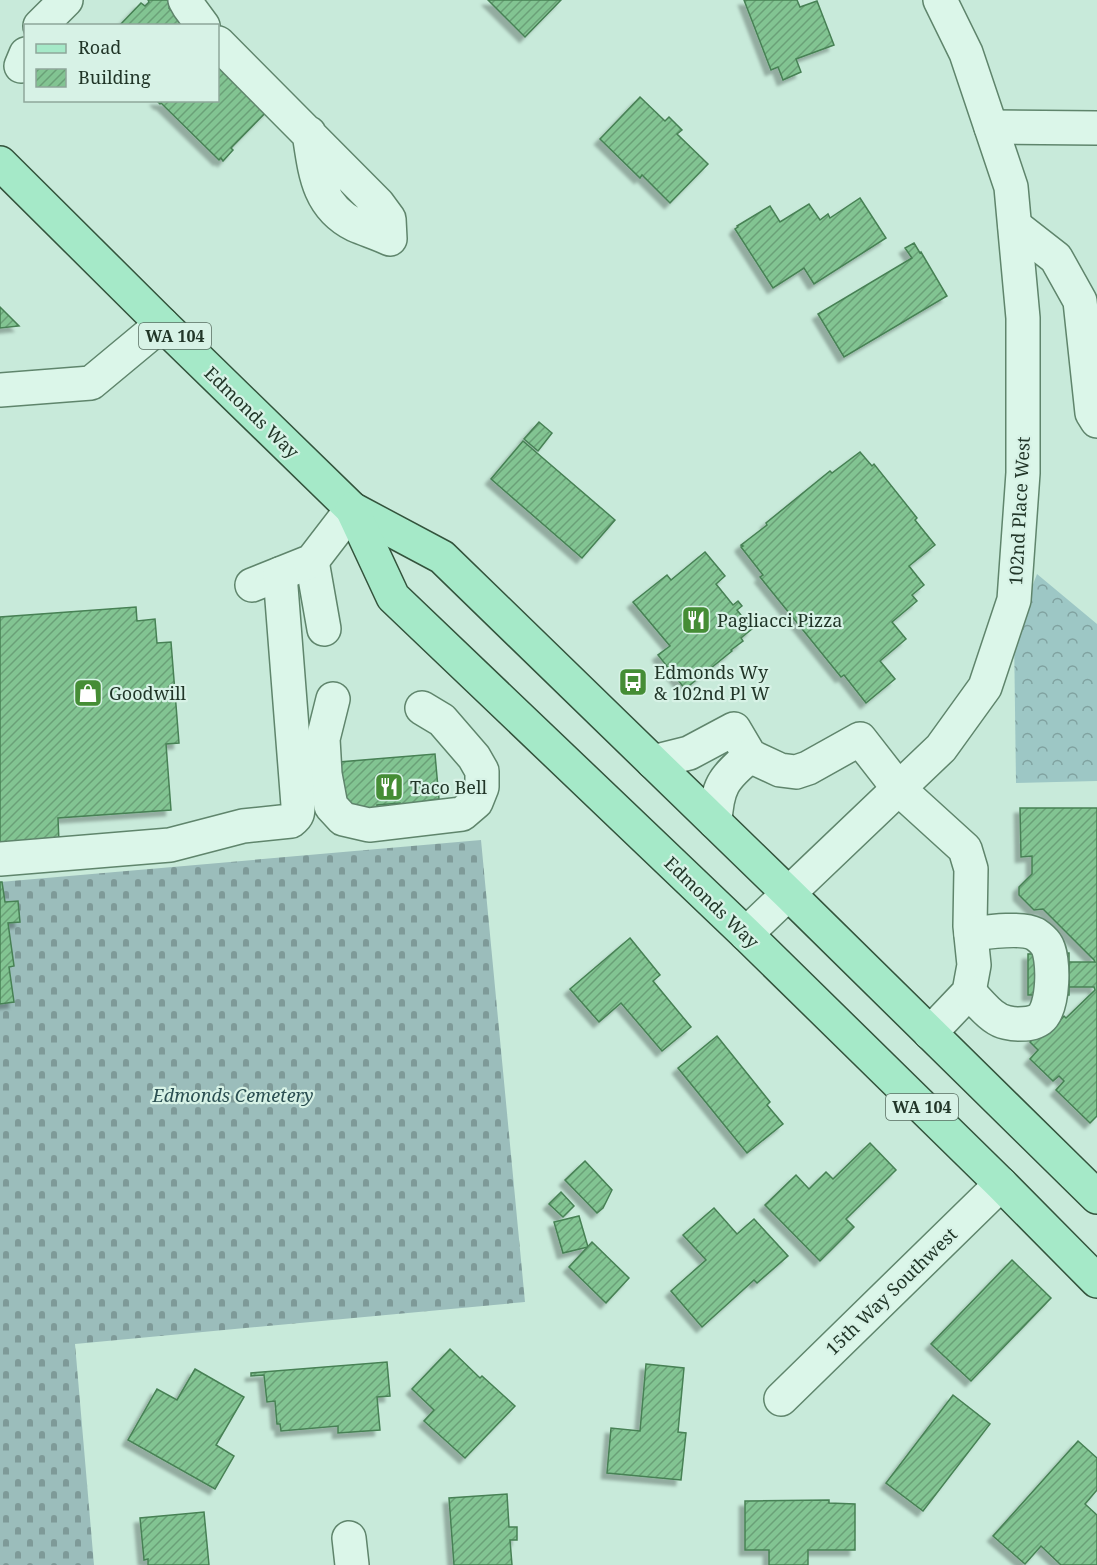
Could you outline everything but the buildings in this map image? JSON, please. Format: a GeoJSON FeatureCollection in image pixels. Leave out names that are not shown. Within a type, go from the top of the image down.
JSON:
{"type":"FeatureCollection","features":[{"type":"Feature","properties":{"kind":"main road","name":"Edmonds Way"},"geometry":{"type":"LineString","coordinates":[[0,163],[352,509],[442,556],[1097,1197]]}},
{"type":"Feature","properties":{"kind":"main road","name":"Edmonds Way"},"geometry":{"type":"LineString","coordinates":[[352,509],[393,597],[746,934],[1097,1281]]}},
{"type":"Feature","properties":{"kind":"street"},"geometry":{"type":"LineString","coordinates":[[42,24],[66,0]]}},
{"type":"Feature","properties":{"kind":"street"},"geometry":{"type":"LineString","coordinates":[[185,0],[202,24]]}},
{"type":"Feature","properties":{"kind":"street","name":"102nd Place West"},"geometry":{"type":"LineString","coordinates":[[746,934],[941,748],[985,687],[1014,600],[1023,473],[1023,318],[1011,187],[966,53],[940,0]]}},
{"type":"Feature","properties":{"kind":"street"},"geometry":{"type":"LineString","coordinates":[[219,44],[309,133],[316,177],[322,194],[332,208],[353,224],[390,238]]}},
{"type":"Feature","properties":{"kind":"street"},"geometry":{"type":"LineString","coordinates":[[991,127],[1097,128]]}},
{"type":"Feature","properties":{"kind":"street"},"geometry":{"type":"LineString","coordinates":[[1015,226],[1056,258],[1080,301],[1092,413],[1097,421]]}},
{"type":"Feature","properties":{"kind":"street"},"geometry":{"type":"LineString","coordinates":[[0,390],[91,383],[162,324]]}},
{"type":"Feature","properties":{"kind":"street"},"geometry":{"type":"LineString","coordinates":[[0,859],[170,845],[243,826],[291,821],[296,817],[298,813],[266,579],[312,561],[352,509]]}},
{"type":"Feature","properties":{"kind":"street"},"geometry":{"type":"LineString","coordinates":[[312,561],[324,629]]}},
{"type":"Feature","properties":{"kind":"street"},"geometry":{"type":"LineString","coordinates":[[333,699],[323,739],[325,774],[331,806],[343,819],[369,825],[462,814],[476,802],[482,787],[482,771],[474,757],[442,720],[422,708]]}},
{"type":"Feature","properties":{"kind":"street"},"geometry":{"type":"LineString","coordinates":[[653,762],[689,753],[734,729],[750,756],[780,770],[796,772],[808,768],[860,739],[898,789],[965,849],[971,869],[971,934],[974,965],[969,992],[930,1033]]}},
{"type":"Feature","properties":{"kind":"street"},"geometry":{"type":"LineString","coordinates":[[715,822],[720,788],[750,756]]}},
{"type":"Feature","properties":{"kind":"street"},"geometry":{"type":"LineString","coordinates":[[969,992],[996,1018],[1014,1024],[1031,1023],[1042,1017],[1048,1007],[1052,991],[1051,964],[1046,944],[1035,934],[1002,931],[971,934]]}},
{"type":"Feature","properties":{"kind":"street","name":"15th Way Southwest"},"geometry":{"type":"LineString","coordinates":[[781,1399],[1001,1184]]}},
{"type":"Feature","properties":{"kind":"green space"},"geometry":{"type":"Polygon","coordinates":[[[1037,574],[1097,624],[1097,781],[1016,783],[1014,634],[1037,574]]]}},
{"type":"Feature","properties":{"kind":"green space","name":"Edmonds Cemetery"},"geometry":{"type":"Polygon","coordinates":[[[481,840],[525,1302],[75,1344],[94,1565],[0,1565],[0,882],[481,840]]]}},
{"type":"Feature","properties":{"kind":"place","name":"Pagliacci Pizza"},"geometry":{"type":"Point","coordinates":[696,620]}},
{"type":"Feature","properties":{"kind":"place","name":"Edmonds Wy & 102nd Pl W"},"geometry":{"type":"Point","coordinates":[633,682]}},
{"type":"Feature","properties":{"kind":"place","name":"Goodwill"},"geometry":{"type":"Point","coordinates":[88,693]}},
{"type":"Feature","properties":{"kind":"place","name":"Taco Bell"},"geometry":{"type":"Point","coordinates":[389,787]}}]}
